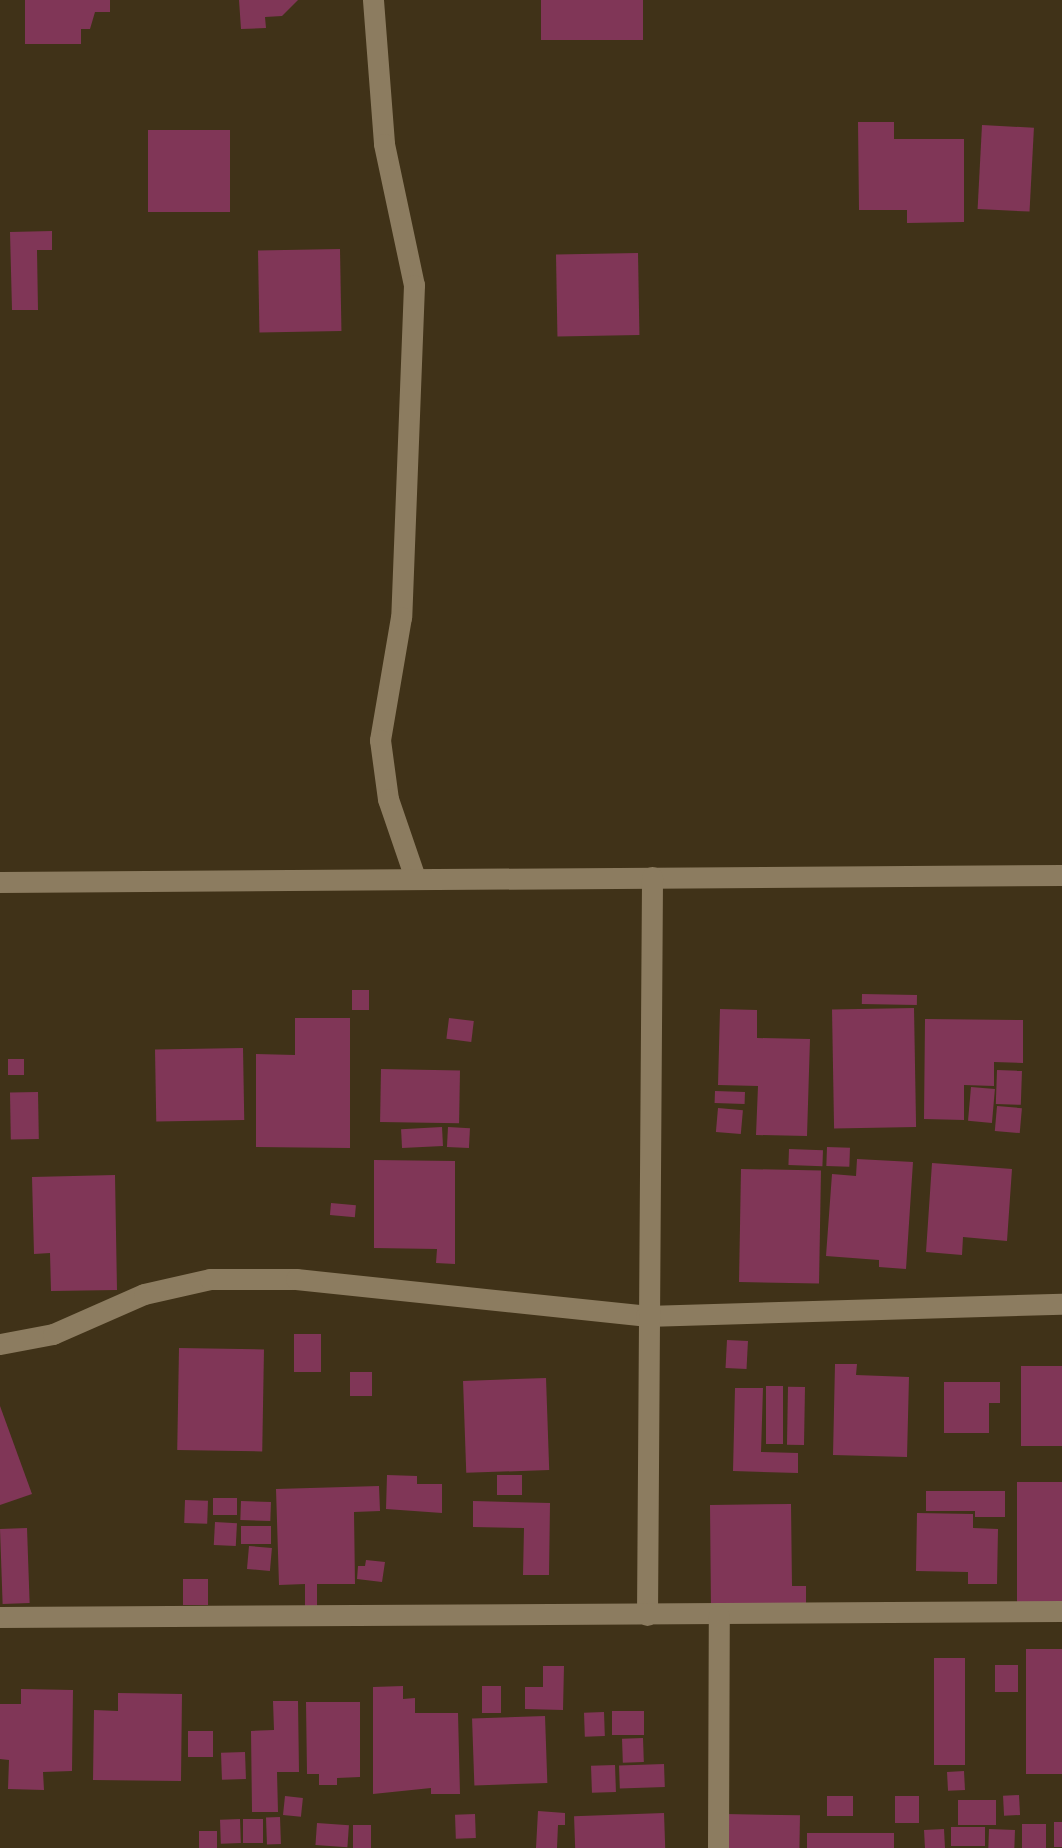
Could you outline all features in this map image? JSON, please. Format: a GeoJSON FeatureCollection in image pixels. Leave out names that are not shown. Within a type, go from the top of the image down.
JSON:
{"type":"FeatureCollection","features":[{"type":"Feature","properties":{"kind":"street"},"geometry":{"type":"LineString","coordinates":[[373,0],[384,144],[414,285],[401,617],[380,740],[388,799],[415,878]]}},
{"type":"Feature","properties":{"kind":"street"},"geometry":{"type":"LineString","coordinates":[[0,882],[1062,875]]}},
{"type":"Feature","properties":{"kind":"street"},"geometry":{"type":"LineString","coordinates":[[647,1615],[646,1316],[652,877]]}},
{"type":"Feature","properties":{"kind":"street"},"geometry":{"type":"LineString","coordinates":[[0,1343],[53,1334],[144,1294],[210,1279],[296,1279],[646,1316],[1062,1304]]}},
{"type":"Feature","properties":{"kind":"street"},"geometry":{"type":"LineString","coordinates":[[0,1616],[719,1616],[1062,1611]]}},
{"type":"Feature","properties":{"kind":"street"},"geometry":{"type":"LineString","coordinates":[[718,1848],[719,1616]]}},
{"type":"Feature","properties":{"kind":"building"},"geometry":{"type":"Polygon","coordinates":[[[25,0],[110,0],[110,12],[95,12],[90,29],[81,29],[81,44],[25,44],[25,0]]]}},
{"type":"Feature","properties":{"kind":"building"},"geometry":{"type":"Polygon","coordinates":[[[239,0],[298,0],[282,16],[265,17],[266,28],[241,29],[239,0]]]}},
{"type":"Feature","properties":{"kind":"building"},"geometry":{"type":"Polygon","coordinates":[[[541,0],[643,0],[643,40],[541,40],[541,0]]]}},
{"type":"Feature","properties":{"kind":"building"},"geometry":{"type":"Polygon","coordinates":[[[858,122],[894,122],[894,139],[964,139],[964,222],[907,223],[907,210],[859,210],[858,122]]]}},
{"type":"Feature","properties":{"kind":"building"},"geometry":{"type":"Polygon","coordinates":[[[982,125],[1034,128],[1030,212],[978,209],[982,125]]]}},
{"type":"Feature","properties":{"kind":"building"},"geometry":{"type":"Polygon","coordinates":[[[148,130],[230,130],[230,212],[148,212],[148,130]]]}},
{"type":"Feature","properties":{"kind":"building"},"geometry":{"type":"Polygon","coordinates":[[[52,231],[52,250],[37,250],[38,310],[12,310],[10,232],[52,231]]]}},
{"type":"Feature","properties":{"kind":"building"},"geometry":{"type":"Polygon","coordinates":[[[340,249],[341,331],[259,332],[258,250],[340,249]]]}},
{"type":"Feature","properties":{"kind":"building"},"geometry":{"type":"Polygon","coordinates":[[[638,253],[639,335],[557,336],[556,254],[638,253]]]}},
{"type":"Feature","properties":{"kind":"building"},"geometry":{"type":"Polygon","coordinates":[[[352,990],[369,990],[369,1010],[352,1010],[352,990]]]}},
{"type":"Feature","properties":{"kind":"building"},"geometry":{"type":"Polygon","coordinates":[[[862,994],[917,995],[917,1005],[862,1004],[862,994]]]}},
{"type":"Feature","properties":{"kind":"building"},"geometry":{"type":"Polygon","coordinates":[[[914,1008],[916,1127],[834,1128],[832,1009],[914,1008]]]}},
{"type":"Feature","properties":{"kind":"building"},"geometry":{"type":"Polygon","coordinates":[[[720,1009],[757,1010],[757,1038],[810,1039],[807,1136],[756,1135],[758,1086],[718,1085],[720,1009]]]}},
{"type":"Feature","properties":{"kind":"building"},"geometry":{"type":"Polygon","coordinates":[[[295,1018],[350,1018],[350,1148],[256,1147],[256,1054],[295,1055],[295,1018]]]}},
{"type":"Feature","properties":{"kind":"building"},"geometry":{"type":"Polygon","coordinates":[[[449,1018],[474,1021],[471,1042],[446,1039],[449,1018]]]}},
{"type":"Feature","properties":{"kind":"building"},"geometry":{"type":"Polygon","coordinates":[[[925,1019],[1023,1020],[1023,1063],[994,1062],[994,1086],[964,1085],[964,1120],[924,1119],[925,1019]]]}},
{"type":"Feature","properties":{"kind":"building"},"geometry":{"type":"Polygon","coordinates":[[[243,1048],[244,1120],[156,1122],[155,1050],[243,1048]]]}},
{"type":"Feature","properties":{"kind":"building"},"geometry":{"type":"Polygon","coordinates":[[[8,1059],[24,1059],[24,1075],[8,1075],[8,1059]]]}},
{"type":"Feature","properties":{"kind":"building"},"geometry":{"type":"Polygon","coordinates":[[[381,1069],[460,1070],[459,1123],[380,1122],[381,1069]]]}},
{"type":"Feature","properties":{"kind":"building"},"geometry":{"type":"Polygon","coordinates":[[[997,1070],[1022,1071],[1021,1105],[996,1104],[997,1070]]]}},
{"type":"Feature","properties":{"kind":"building"},"geometry":{"type":"Polygon","coordinates":[[[971,1087],[995,1089],[992,1123],[968,1121],[971,1087]]]}},
{"type":"Feature","properties":{"kind":"building"},"geometry":{"type":"Polygon","coordinates":[[[715,1091],[745,1092],[745,1104],[715,1103],[715,1091]]]}},
{"type":"Feature","properties":{"kind":"building"},"geometry":{"type":"Polygon","coordinates":[[[10,1092],[38,1092],[39,1139],[11,1139],[10,1092]]]}},
{"type":"Feature","properties":{"kind":"building"},"geometry":{"type":"Polygon","coordinates":[[[997,1106],[1022,1108],[1020,1133],[995,1131],[997,1106]]]}},
{"type":"Feature","properties":{"kind":"building"},"geometry":{"type":"Polygon","coordinates":[[[718,1108],[743,1110],[741,1134],[716,1132],[718,1108]]]}},
{"type":"Feature","properties":{"kind":"building"},"geometry":{"type":"Polygon","coordinates":[[[442,1127],[443,1146],[402,1148],[401,1129],[442,1127]]]}},
{"type":"Feature","properties":{"kind":"building"},"geometry":{"type":"Polygon","coordinates":[[[448,1127],[470,1128],[469,1148],[447,1147],[448,1127]]]}},
{"type":"Feature","properties":{"kind":"building"},"geometry":{"type":"Polygon","coordinates":[[[827,1147],[850,1148],[849,1167],[826,1166],[827,1147]]]}},
{"type":"Feature","properties":{"kind":"building"},"geometry":{"type":"Polygon","coordinates":[[[789,1149],[823,1150],[822,1166],[788,1165],[789,1149]]]}},
{"type":"Feature","properties":{"kind":"building"},"geometry":{"type":"Polygon","coordinates":[[[857,1159],[913,1162],[906,1269],[879,1267],[879,1260],[826,1256],[832,1174],[856,1176],[857,1159]]]}},
{"type":"Feature","properties":{"kind":"building"},"geometry":{"type":"Polygon","coordinates":[[[374,1160],[455,1161],[455,1264],[436,1263],[437,1249],[374,1248],[374,1160]]]}},
{"type":"Feature","properties":{"kind":"building"},"geometry":{"type":"Polygon","coordinates":[[[932,1163],[1012,1169],[1007,1241],[963,1237],[962,1255],[926,1252],[932,1163]]]}},
{"type":"Feature","properties":{"kind":"building"},"geometry":{"type":"Polygon","coordinates":[[[741,1169],[821,1170],[819,1283],[739,1282],[741,1169]]]}},
{"type":"Feature","properties":{"kind":"building"},"geometry":{"type":"Polygon","coordinates":[[[115,1175],[117,1290],[51,1291],[50,1253],[34,1254],[32,1177],[115,1175]]]}},
{"type":"Feature","properties":{"kind":"building"},"geometry":{"type":"Polygon","coordinates":[[[331,1203],[356,1205],[355,1217],[330,1215],[331,1203]]]}},
{"type":"Feature","properties":{"kind":"building"},"geometry":{"type":"Polygon","coordinates":[[[294,1334],[321,1334],[321,1372],[294,1372],[294,1334]]]}},
{"type":"Feature","properties":{"kind":"building"},"geometry":{"type":"Polygon","coordinates":[[[727,1340],[748,1341],[747,1369],[726,1368],[727,1340]]]}},
{"type":"Feature","properties":{"kind":"building"},"geometry":{"type":"Polygon","coordinates":[[[179,1348],[264,1349],[262,1451],[177,1450],[179,1348]]]}},
{"type":"Feature","properties":{"kind":"building"},"geometry":{"type":"Polygon","coordinates":[[[835,1364],[857,1364],[856,1375],[909,1377],[907,1457],[833,1455],[835,1364]]]}},
{"type":"Feature","properties":{"kind":"building"},"geometry":{"type":"Polygon","coordinates":[[[1021,1366],[1062,1366],[1062,1446],[1021,1446],[1021,1366]]]}},
{"type":"Feature","properties":{"kind":"building"},"geometry":{"type":"Polygon","coordinates":[[[350,1372],[372,1372],[372,1396],[350,1396],[350,1372]]]}},
{"type":"Feature","properties":{"kind":"building"},"geometry":{"type":"Polygon","coordinates":[[[546,1378],[549,1470],[466,1473],[463,1381],[546,1378]]]}},
{"type":"Feature","properties":{"kind":"building"},"geometry":{"type":"Polygon","coordinates":[[[944,1382],[1000,1382],[1000,1403],[989,1403],[989,1433],[944,1433],[944,1382]]]}},
{"type":"Feature","properties":{"kind":"building"},"geometry":{"type":"Polygon","coordinates":[[[766,1386],[783,1386],[783,1444],[766,1444],[766,1386]]]}},
{"type":"Feature","properties":{"kind":"building"},"geometry":{"type":"Polygon","coordinates":[[[788,1387],[805,1387],[804,1445],[787,1445],[788,1387]]]}},
{"type":"Feature","properties":{"kind":"building"},"geometry":{"type":"Polygon","coordinates":[[[735,1388],[763,1388],[761,1452],[798,1453],[798,1473],[733,1471],[735,1388]]]}},
{"type":"Feature","properties":{"kind":"building"},"geometry":{"type":"Polygon","coordinates":[[[0,1406],[32,1494],[0,1505],[0,1406]]]}},
{"type":"Feature","properties":{"kind":"building"},"geometry":{"type":"Polygon","coordinates":[[[387,1475],[417,1476],[417,1484],[442,1484],[442,1513],[386,1509],[387,1475]]]}},
{"type":"Feature","properties":{"kind":"building"},"geometry":{"type":"Polygon","coordinates":[[[497,1475],[522,1475],[522,1495],[497,1495],[497,1475]]]}},
{"type":"Feature","properties":{"kind":"building"},"geometry":{"type":"Polygon","coordinates":[[[1017,1482],[1062,1482],[1062,1602],[1017,1602],[1017,1482]]]}},
{"type":"Feature","properties":{"kind":"building"},"geometry":{"type":"Polygon","coordinates":[[[379,1486],[380,1511],[354,1512],[355,1584],[317,1584],[317,1610],[305,1610],[305,1584],[279,1585],[276,1489],[379,1486]]]}},
{"type":"Feature","properties":{"kind":"building"},"geometry":{"type":"Polygon","coordinates":[[[926,1491],[1005,1491],[1005,1517],[975,1517],[975,1511],[926,1511],[926,1491]]]}},
{"type":"Feature","properties":{"kind":"building"},"geometry":{"type":"Polygon","coordinates":[[[213,1498],[237,1498],[237,1515],[213,1515],[213,1498]]]}},
{"type":"Feature","properties":{"kind":"building"},"geometry":{"type":"Polygon","coordinates":[[[185,1500],[208,1501],[207,1524],[184,1523],[185,1500]]]}},
{"type":"Feature","properties":{"kind":"building"},"geometry":{"type":"Polygon","coordinates":[[[241,1501],[271,1502],[270,1521],[240,1520],[241,1501]]]}},
{"type":"Feature","properties":{"kind":"building"},"geometry":{"type":"Polygon","coordinates":[[[473,1501],[550,1503],[549,1575],[523,1575],[524,1528],[473,1527],[473,1501]]]}},
{"type":"Feature","properties":{"kind":"building"},"geometry":{"type":"Polygon","coordinates":[[[791,1504],[792,1586],[806,1586],[806,1610],[711,1610],[710,1505],[791,1504]]]}},
{"type":"Feature","properties":{"kind":"building"},"geometry":{"type":"Polygon","coordinates":[[[917,1513],[973,1514],[973,1528],[998,1529],[997,1584],[968,1584],[968,1572],[916,1571],[917,1513]]]}},
{"type":"Feature","properties":{"kind":"building"},"geometry":{"type":"Polygon","coordinates":[[[215,1522],[237,1523],[236,1546],[214,1545],[215,1522]]]}},
{"type":"Feature","properties":{"kind":"building"},"geometry":{"type":"Polygon","coordinates":[[[241,1526],[271,1526],[271,1544],[241,1544],[241,1526]]]}},
{"type":"Feature","properties":{"kind":"building"},"geometry":{"type":"Polygon","coordinates":[[[27,1528],[30,1603],[3,1604],[0,1529],[27,1528]]]}},
{"type":"Feature","properties":{"kind":"building"},"geometry":{"type":"Polygon","coordinates":[[[249,1546],[272,1548],[270,1571],[247,1569],[249,1546]]]}},
{"type":"Feature","properties":{"kind":"building"},"geometry":{"type":"Polygon","coordinates":[[[366,1560],[385,1562],[382,1582],[357,1579],[358,1566],[365,1566],[366,1560]]]}},
{"type":"Feature","properties":{"kind":"building"},"geometry":{"type":"Polygon","coordinates":[[[183,1579],[208,1579],[208,1605],[183,1605],[183,1579]]]}},
{"type":"Feature","properties":{"kind":"building"},"geometry":{"type":"Polygon","coordinates":[[[1026,1649],[1062,1649],[1062,1774],[1026,1774],[1026,1649]]]}},
{"type":"Feature","properties":{"kind":"building"},"geometry":{"type":"Polygon","coordinates":[[[934,1658],[965,1658],[965,1765],[934,1765],[934,1658]]]}},
{"type":"Feature","properties":{"kind":"building"},"geometry":{"type":"Polygon","coordinates":[[[995,1665],[1018,1665],[1018,1692],[995,1692],[995,1665]]]}},
{"type":"Feature","properties":{"kind":"building"},"geometry":{"type":"Polygon","coordinates":[[[543,1666],[564,1666],[563,1710],[525,1709],[525,1687],[543,1687],[543,1666]]]}},
{"type":"Feature","properties":{"kind":"building"},"geometry":{"type":"Polygon","coordinates":[[[403,1686],[403,1699],[415,1698],[415,1713],[458,1713],[460,1794],[431,1794],[431,1788],[373,1794],[373,1687],[403,1686]]]}},
{"type":"Feature","properties":{"kind":"building"},"geometry":{"type":"Polygon","coordinates":[[[482,1686],[501,1686],[501,1713],[482,1713],[482,1686]]]}},
{"type":"Feature","properties":{"kind":"building"},"geometry":{"type":"Polygon","coordinates":[[[21,1689],[73,1690],[72,1771],[43,1772],[44,1790],[8,1789],[9,1760],[0,1759],[0,1704],[21,1704],[21,1689]]]}},
{"type":"Feature","properties":{"kind":"building"},"geometry":{"type":"Polygon","coordinates":[[[118,1693],[182,1694],[181,1781],[93,1780],[94,1710],[118,1711],[118,1693]]]}},
{"type":"Feature","properties":{"kind":"building"},"geometry":{"type":"Polygon","coordinates":[[[273,1701],[298,1701],[299,1772],[277,1772],[278,1812],[252,1812],[251,1731],[274,1730],[273,1701]]]}},
{"type":"Feature","properties":{"kind":"building"},"geometry":{"type":"Polygon","coordinates":[[[306,1702],[360,1702],[360,1777],[337,1778],[337,1785],[319,1785],[319,1774],[307,1774],[306,1702]]]}},
{"type":"Feature","properties":{"kind":"building"},"geometry":{"type":"Polygon","coordinates":[[[612,1711],[644,1711],[644,1735],[612,1735],[612,1711]]]}},
{"type":"Feature","properties":{"kind":"building"},"geometry":{"type":"Polygon","coordinates":[[[604,1712],[605,1736],[585,1737],[584,1713],[604,1712]]]}},
{"type":"Feature","properties":{"kind":"building"},"geometry":{"type":"Polygon","coordinates":[[[545,1716],[547,1783],[474,1786],[472,1719],[545,1716]]]}},
{"type":"Feature","properties":{"kind":"building"},"geometry":{"type":"Polygon","coordinates":[[[188,1731],[213,1731],[213,1757],[188,1757],[188,1731]]]}},
{"type":"Feature","properties":{"kind":"building"},"geometry":{"type":"Polygon","coordinates":[[[643,1738],[644,1762],[623,1763],[622,1739],[643,1738]]]}},
{"type":"Feature","properties":{"kind":"building"},"geometry":{"type":"Polygon","coordinates":[[[245,1752],[246,1779],[222,1780],[221,1753],[245,1752]]]}},
{"type":"Feature","properties":{"kind":"building"},"geometry":{"type":"Polygon","coordinates":[[[664,1764],[665,1787],[620,1789],[619,1766],[664,1764]]]}},
{"type":"Feature","properties":{"kind":"building"},"geometry":{"type":"Polygon","coordinates":[[[615,1765],[616,1792],[592,1793],[591,1766],[615,1765]]]}},
{"type":"Feature","properties":{"kind":"building"},"geometry":{"type":"Polygon","coordinates":[[[964,1771],[965,1790],[948,1791],[947,1772],[964,1771]]]}},
{"type":"Feature","properties":{"kind":"building"},"geometry":{"type":"Polygon","coordinates":[[[1019,1795],[1020,1815],[1004,1816],[1003,1796],[1019,1795]]]}},
{"type":"Feature","properties":{"kind":"building"},"geometry":{"type":"Polygon","coordinates":[[[285,1796],[303,1798],[301,1817],[283,1815],[285,1796]]]}},
{"type":"Feature","properties":{"kind":"building"},"geometry":{"type":"Polygon","coordinates":[[[827,1796],[853,1796],[853,1816],[827,1816],[827,1796]]]}},
{"type":"Feature","properties":{"kind":"building"},"geometry":{"type":"Polygon","coordinates":[[[895,1796],[919,1796],[919,1823],[895,1823],[895,1796]]]}},
{"type":"Feature","properties":{"kind":"building"},"geometry":{"type":"Polygon","coordinates":[[[958,1800],[996,1800],[996,1825],[958,1825],[958,1800]]]}},
{"type":"Feature","properties":{"kind":"building"},"geometry":{"type":"Polygon","coordinates":[[[538,1811],[565,1813],[565,1825],[558,1825],[557,1848],[536,1848],[538,1811]]]}},
{"type":"Feature","properties":{"kind":"building"},"geometry":{"type":"Polygon","coordinates":[[[664,1813],[665,1848],[575,1848],[574,1816],[664,1813]]]}},
{"type":"Feature","properties":{"kind":"building"},"geometry":{"type":"Polygon","coordinates":[[[475,1814],[476,1838],[456,1839],[455,1815],[475,1814]]]}},
{"type":"Feature","properties":{"kind":"building"},"geometry":{"type":"Polygon","coordinates":[[[725,1814],[800,1815],[799,1848],[724,1848],[725,1814]]]}},
{"type":"Feature","properties":{"kind":"building"},"geometry":{"type":"Polygon","coordinates":[[[266,1817],[280,1817],[281,1844],[267,1844],[266,1817]]]}},
{"type":"Feature","properties":{"kind":"building"},"geometry":{"type":"Polygon","coordinates":[[[240,1819],[241,1843],[221,1844],[220,1820],[240,1819]]]}},
{"type":"Feature","properties":{"kind":"building"},"geometry":{"type":"Polygon","coordinates":[[[243,1819],[263,1819],[263,1843],[243,1843],[243,1819]]]}},
{"type":"Feature","properties":{"kind":"building"},"geometry":{"type":"Polygon","coordinates":[[[1054,1822],[1062,1822],[1062,1847],[1054,1847],[1054,1822]]]}},
{"type":"Feature","properties":{"kind":"building"},"geometry":{"type":"Polygon","coordinates":[[[317,1823],[349,1825],[347,1847],[315,1845],[317,1823]]]}},
{"type":"Feature","properties":{"kind":"building"},"geometry":{"type":"Polygon","coordinates":[[[1022,1824],[1046,1824],[1046,1848],[1022,1848],[1022,1824]]]}},
{"type":"Feature","properties":{"kind":"building"},"geometry":{"type":"Polygon","coordinates":[[[353,1825],[371,1825],[371,1848],[353,1848],[353,1825]]]}},
{"type":"Feature","properties":{"kind":"building"},"geometry":{"type":"Polygon","coordinates":[[[951,1827],[985,1827],[985,1846],[951,1846],[951,1827]]]}},
{"type":"Feature","properties":{"kind":"building"},"geometry":{"type":"Polygon","coordinates":[[[944,1829],[945,1848],[925,1848],[924,1830],[944,1829]]]}},
{"type":"Feature","properties":{"kind":"building"},"geometry":{"type":"Polygon","coordinates":[[[989,1829],[1015,1830],[1014,1848],[988,1848],[989,1829]]]}},
{"type":"Feature","properties":{"kind":"building"},"geometry":{"type":"Polygon","coordinates":[[[199,1831],[217,1831],[217,1848],[199,1848],[199,1831]]]}},
{"type":"Feature","properties":{"kind":"building"},"geometry":{"type":"Polygon","coordinates":[[[807,1833],[894,1833],[894,1848],[807,1848],[807,1833]]]}}]}
